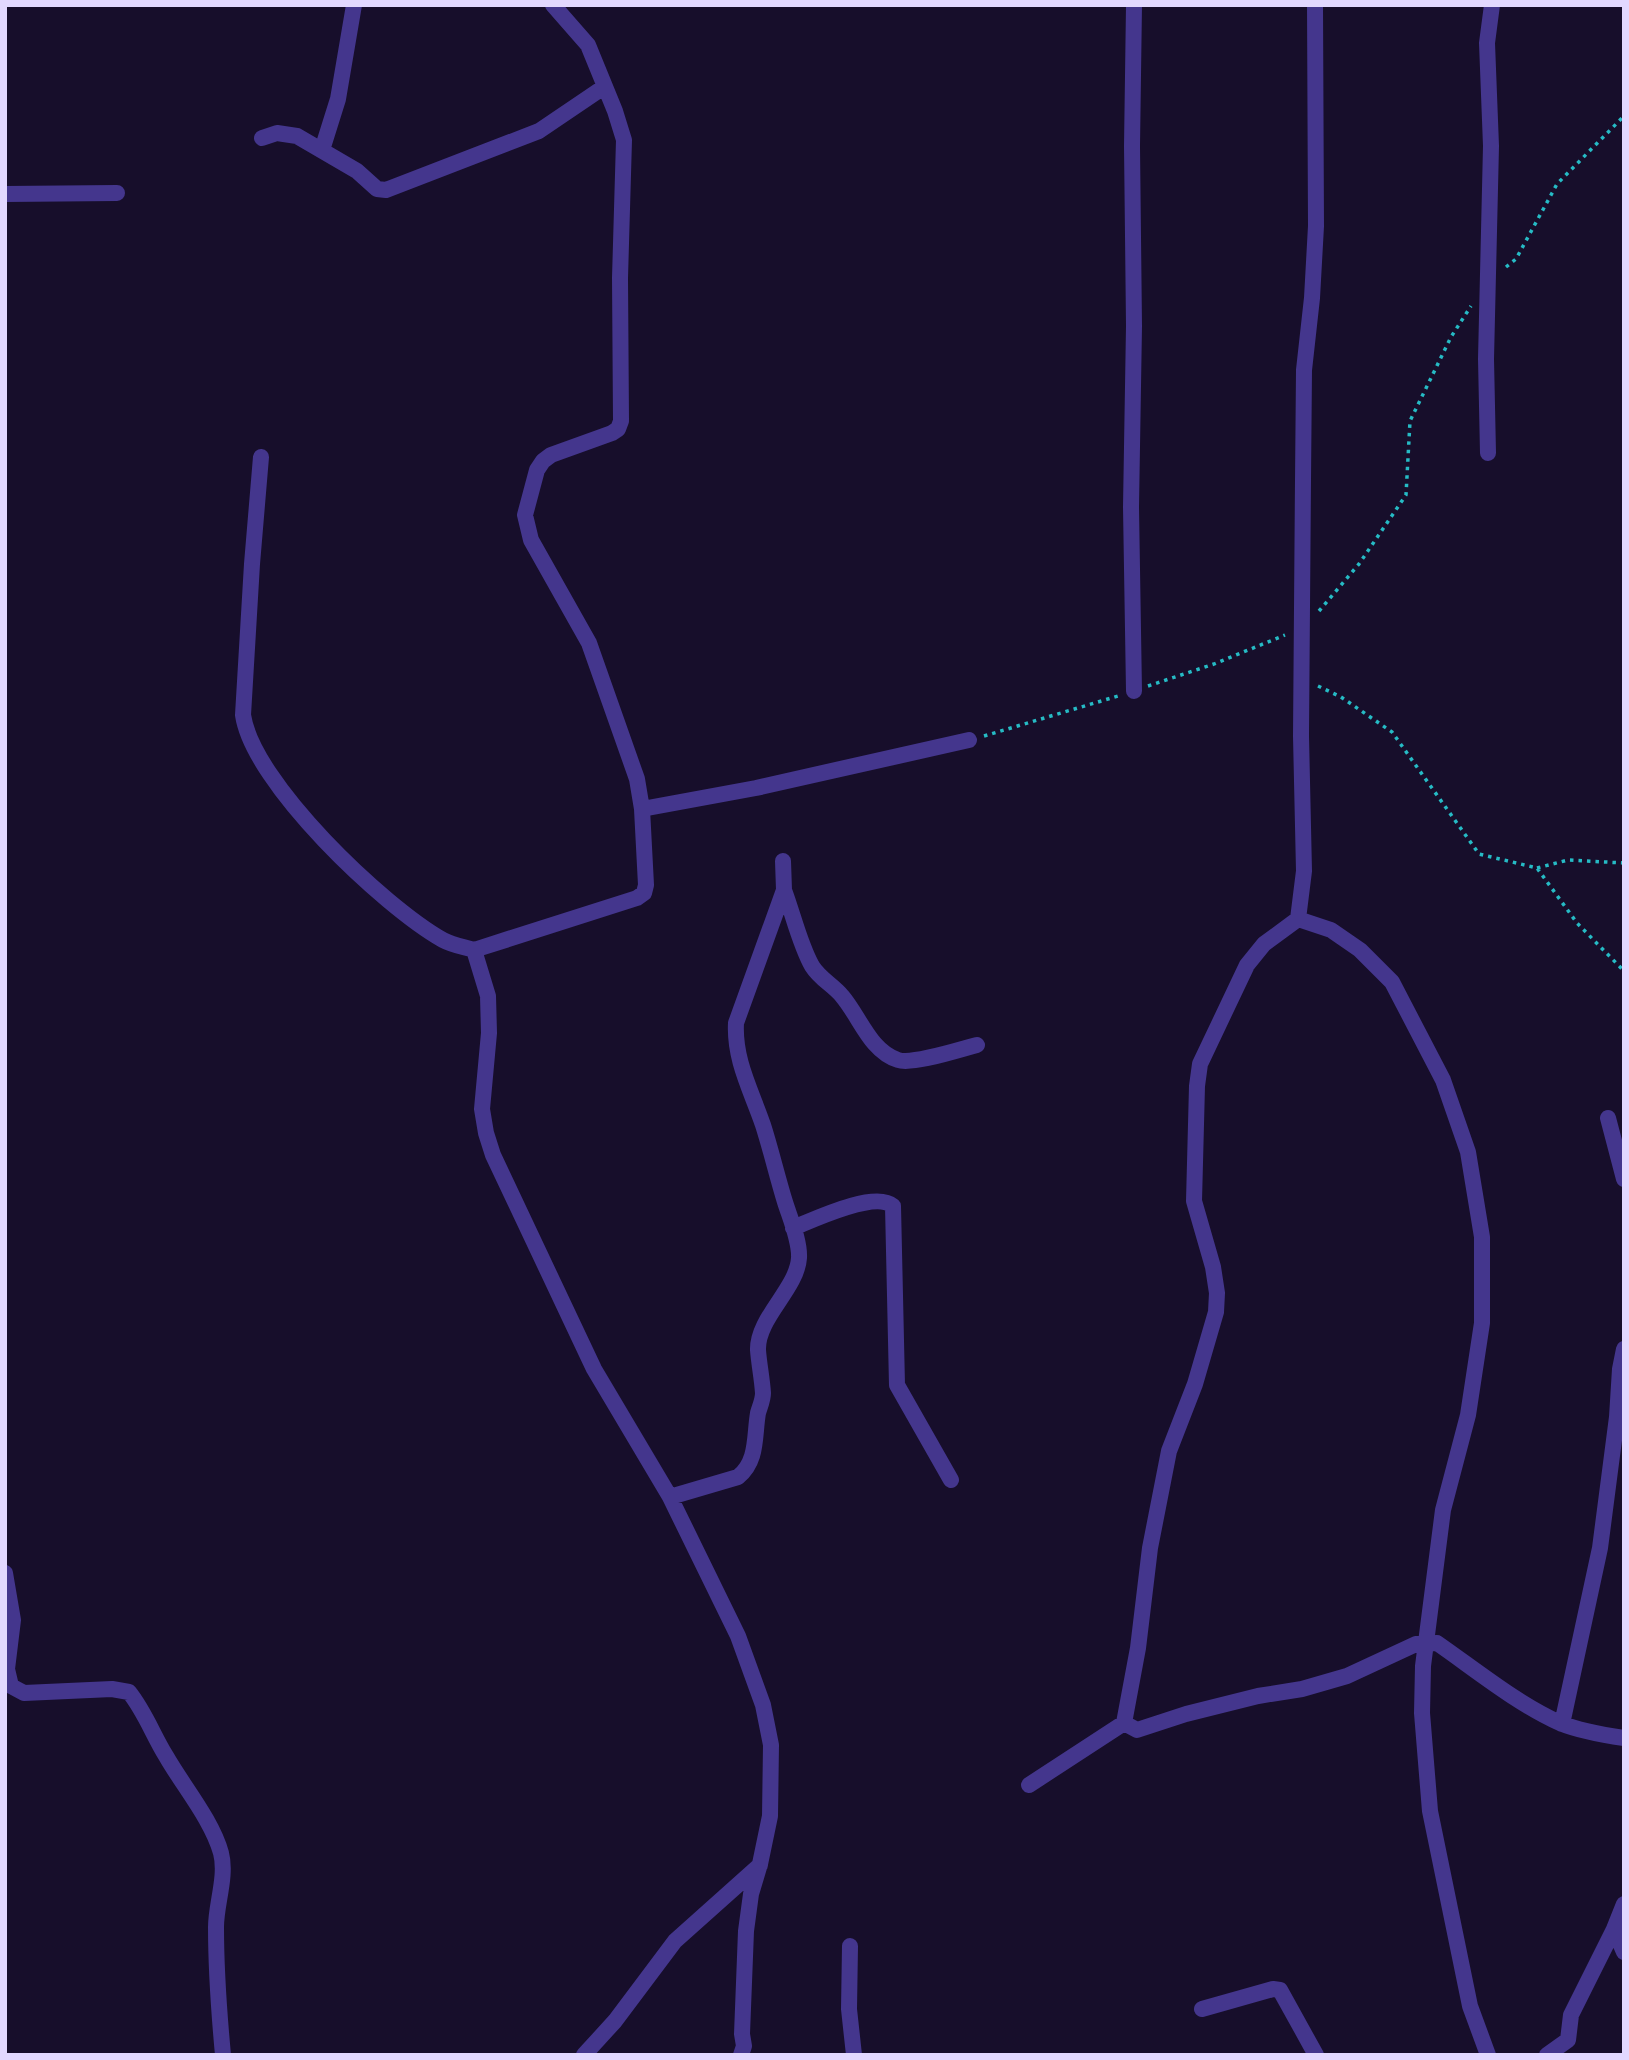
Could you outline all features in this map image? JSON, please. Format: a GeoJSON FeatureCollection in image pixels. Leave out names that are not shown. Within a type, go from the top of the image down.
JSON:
{"type":"FeatureCollection","features":[{"type":"Feature","properties":{"kind":"street"},"geometry":{"type":"LineString","coordinates":[[323,150],[338,99],[354,5]]}},
{"type":"Feature","properties":{"kind":"street"},"geometry":{"type":"LineString","coordinates":[[261,457],[243,715],[245,731],[283,794],[325,841],[376,889],[419,924],[446,941],[474,950],[637,898],[644,893],[646,885],[642,809],[638,779],[589,643],[531,540],[525,515],[537,470],[543,461],[551,455],[612,433],[618,429],[621,421],[620,278],[624,140],[588,45],[553,5]]}},
{"type":"Feature","properties":{"kind":"street"},"geometry":{"type":"LineString","coordinates":[[1134,5],[1131,507],[1134,691]]}},
{"type":"Feature","properties":{"kind":"street"},"geometry":{"type":"LineString","coordinates":[[1029,1785],[1124,1723],[1138,1648],[1150,1548],[1169,1451],[1195,1384],[1216,1312],[1217,1293],[1213,1267],[1194,1200],[1200,1064],[1247,965],[1264,944],[1297,919],[1304,871],[1304,370],[1312,298],[1315,226],[1315,5]]}},
{"type":"Feature","properties":{"kind":"street"},"geometry":{"type":"LineString","coordinates":[[1489,453],[1487,282],[1491,146],[1487,43],[1492,5]]}},
{"type":"Feature","properties":{"kind":"street"},"geometry":{"type":"LineString","coordinates":[[262,138],[287,133],[309,142],[356,171],[377,189],[386,190],[539,131],[604,87]]}},
{"type":"Feature","properties":{"kind":"street"},"geometry":{"type":"LineString","coordinates":[[5,194],[117,193]]}},
{"type":"Feature","properties":{"kind":"street"},"geometry":{"type":"LineString","coordinates":[[642,809],[757,788],[969,740]]}},
{"type":"Feature","properties":{"kind":"street"},"geometry":{"type":"LineString","coordinates":[[783,862],[784,890],[812,966],[842,996],[879,1048],[900,1061],[925,1058],[977,1045]]}},
{"type":"Feature","properties":{"kind":"street"},"geometry":{"type":"LineString","coordinates":[[670,1497],[738,1477],[748,1464],[755,1445],[763,1396],[758,1348],[760,1336],[799,1260],[793,1228],[763,1125],[742,1070],[735,1038],[736,1023],[784,890]]}},
{"type":"Feature","properties":{"kind":"street"},"geometry":{"type":"LineString","coordinates":[[1297,919],[1331,930],[1360,950],[1392,982],[1443,1080],[1468,1152],[1482,1237],[1482,1323],[1468,1415],[1443,1510],[1423,1666],[1422,1713],[1430,1811],[1470,2006],[1488,2055]]}},
{"type":"Feature","properties":{"kind":"street"},"geometry":{"type":"LineString","coordinates":[[474,950],[488,996],[488,1058],[482,1109],[493,1155],[594,1369],[670,1497],[738,1636],[763,1704],[771,1745],[770,1816],[751,1894],[746,1931],[742,2034],[744,2046],[741,2055]]}},
{"type":"Feature","properties":{"kind":"street"},"geometry":{"type":"LineString","coordinates":[[1608,1118],[1624,1179]]}},
{"type":"Feature","properties":{"kind":"street"},"geometry":{"type":"LineString","coordinates":[[793,1228],[860,1204],[883,1202],[893,1206],[897,1385],[951,1480]]}},
{"type":"Feature","properties":{"kind":"street"},"geometry":{"type":"LineString","coordinates":[[1562,1724],[1600,1548],[1624,1349]]}},
{"type":"Feature","properties":{"kind":"street"},"geometry":{"type":"LineString","coordinates":[[5,1573],[13,1620],[7,1669],[11,1686],[24,1693],[112,1689],[129,1692],[141,1707],[164,1754],[212,1833],[222,1855],[216,1926],[216,1974],[223,2055]]}},
{"type":"Feature","properties":{"kind":"street"},"geometry":{"type":"LineString","coordinates":[[1124,1723],[1137,1730],[1186,1714],[1258,1696],[1303,1689],[1347,1676],[1416,1644],[1427,1642],[1437,1643],[1529,1706],[1562,1724],[1624,1738]]}},
{"type":"Feature","properties":{"kind":"street"},"geometry":{"type":"LineString","coordinates":[[584,2055],[615,2021],[675,1941],[760,1864]]}},
{"type":"Feature","properties":{"kind":"street"},"geometry":{"type":"LineString","coordinates":[[1547,2055],[1568,2040],[1571,2015],[1624,1904]]}},
{"type":"Feature","properties":{"kind":"street"},"geometry":{"type":"LineString","coordinates":[[1614,1929],[1624,1952]]}},
{"type":"Feature","properties":{"kind":"street"},"geometry":{"type":"LineString","coordinates":[[849,1946],[849,2009],[855,2055]]}},
{"type":"Feature","properties":{"kind":"street"},"geometry":{"type":"LineString","coordinates":[[1202,2009],[1273,1989],[1280,1990],[1316,2055]]}},
{"type":"Feature","properties":{"kind":"path"},"geometry":{"type":"LineString","coordinates":[[1303,629],[1359,564],[1406,495],[1410,421],[1451,337],[1487,282],[1516,259],[1557,184],[1624,116]]}},
{"type":"Feature","properties":{"kind":"path"},"geometry":{"type":"LineString","coordinates":[[1302,678],[1342,697],[1392,733],[1479,854],[1536,869],[1568,860],[1624,863]]}},
{"type":"Feature","properties":{"kind":"path"},"geometry":{"type":"LineString","coordinates":[[1536,869],[1577,923],[1624,971]]}}]}
